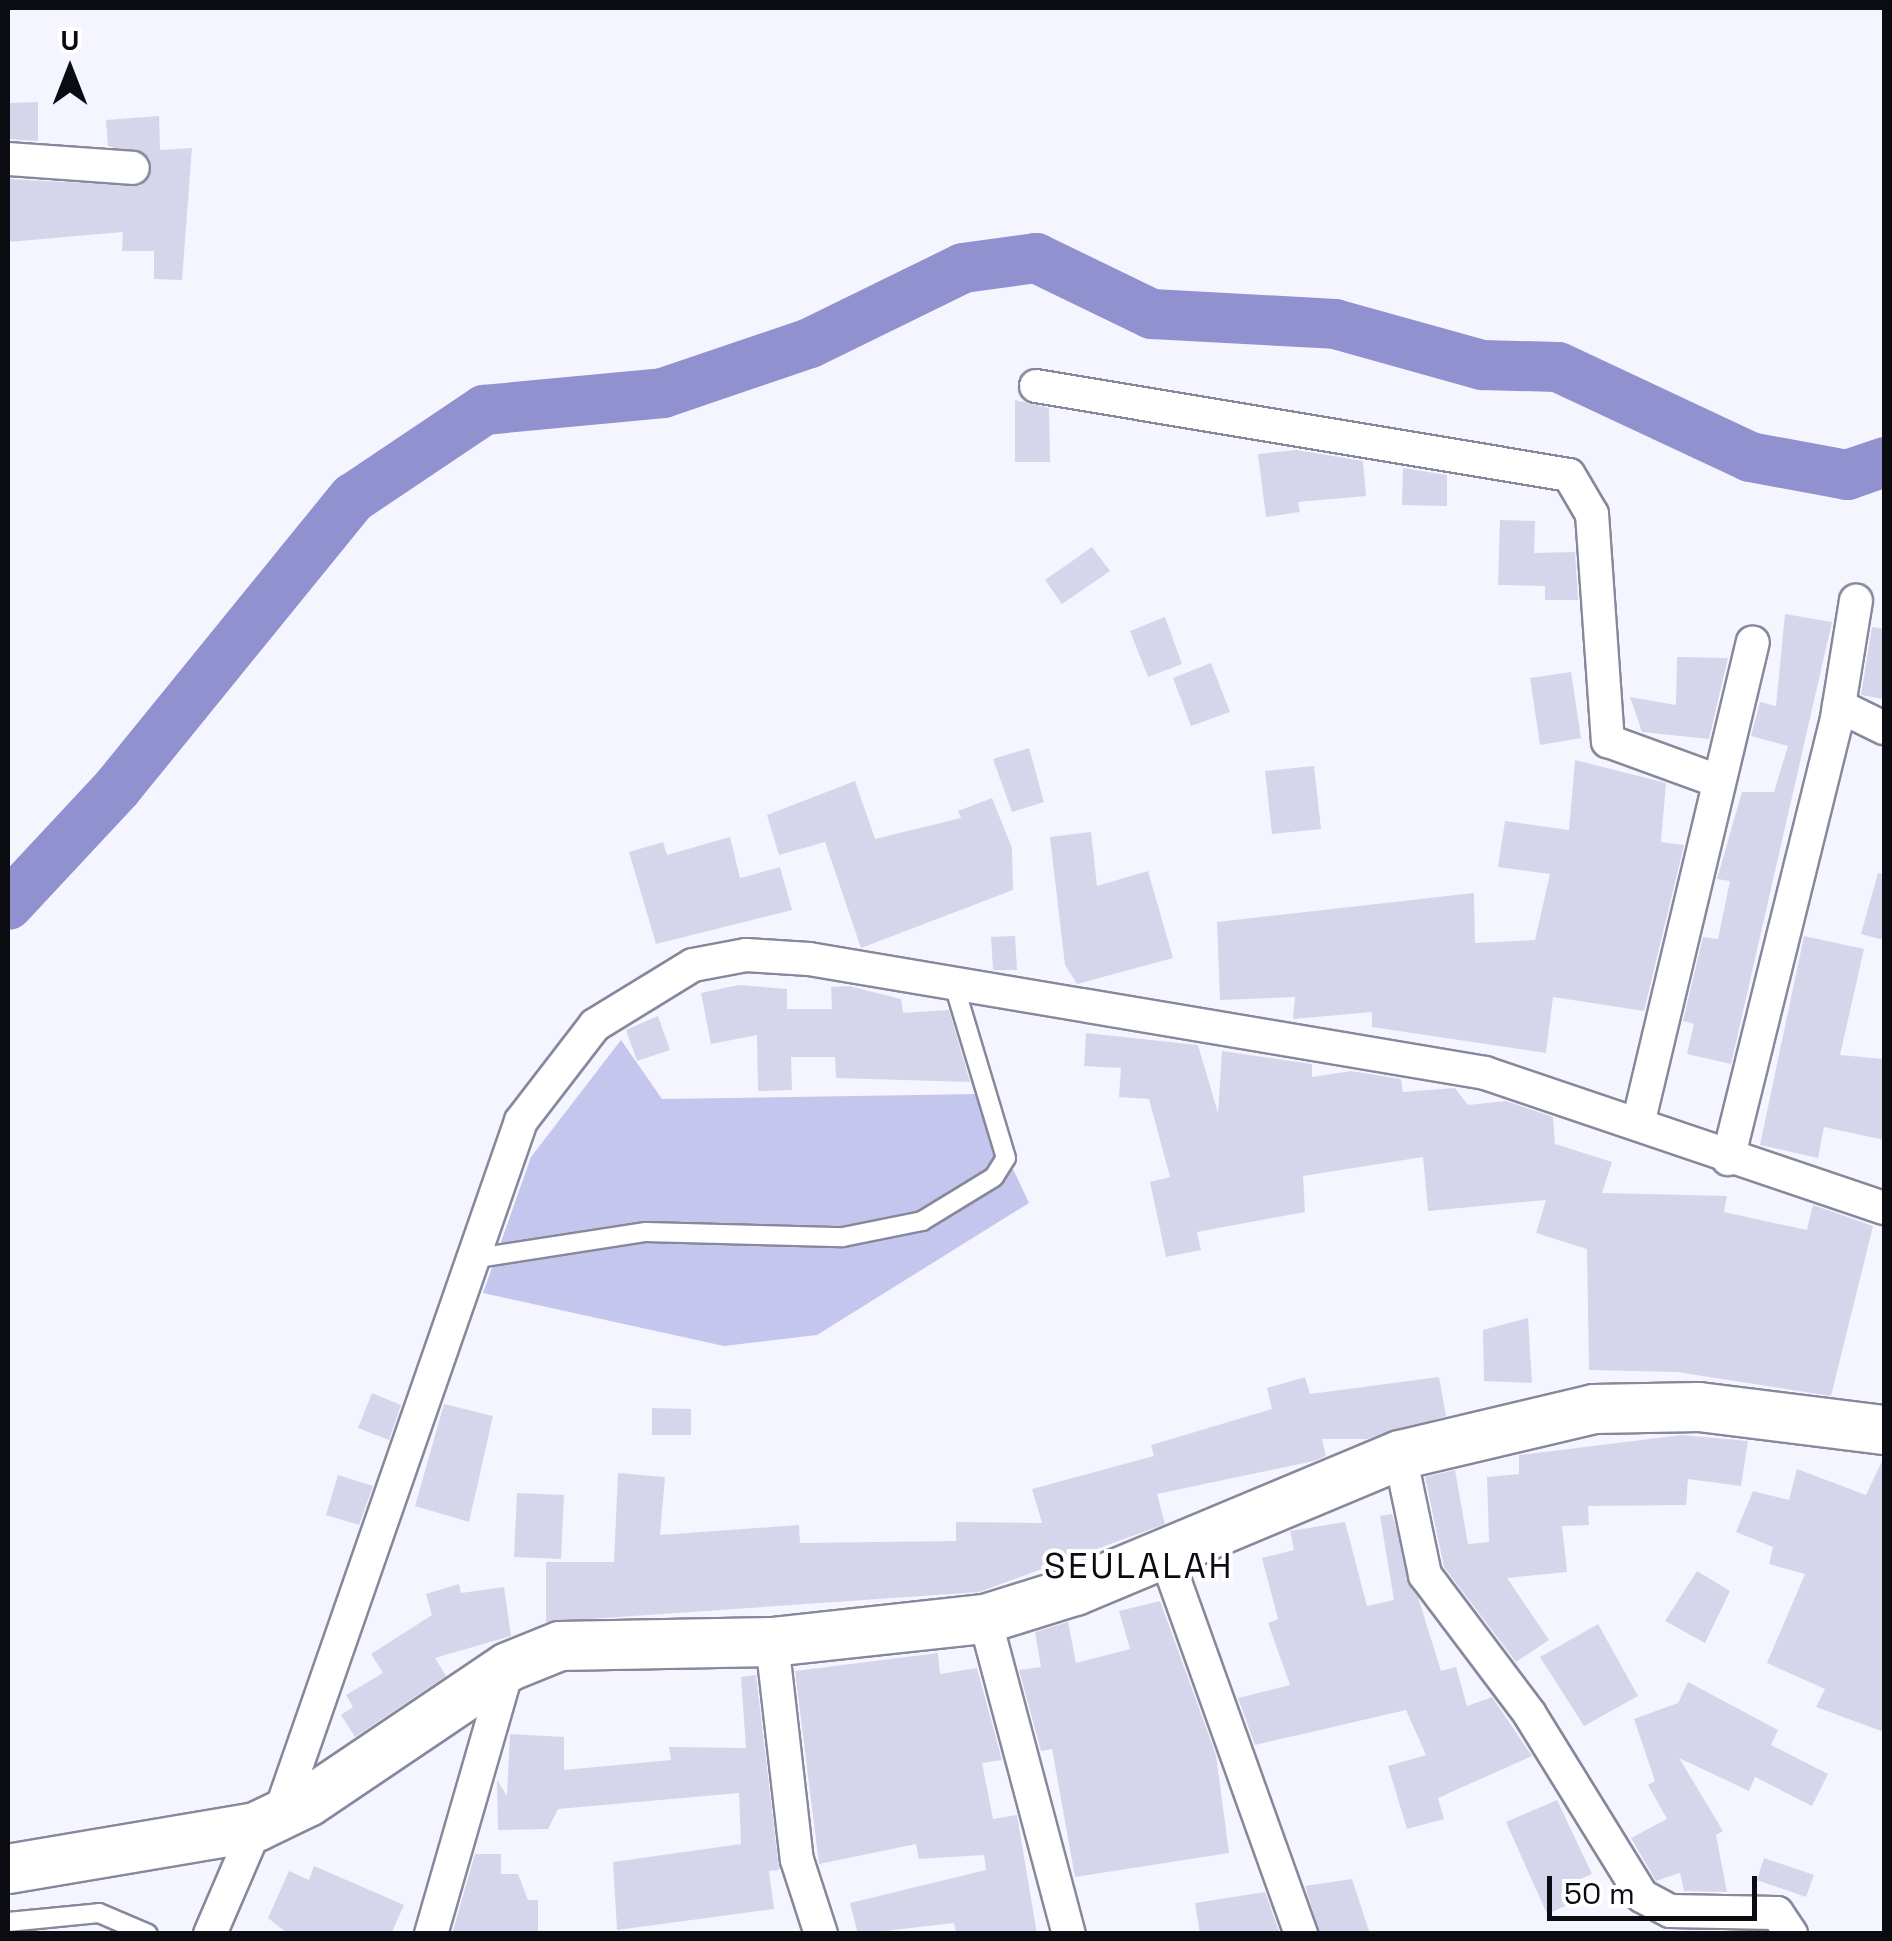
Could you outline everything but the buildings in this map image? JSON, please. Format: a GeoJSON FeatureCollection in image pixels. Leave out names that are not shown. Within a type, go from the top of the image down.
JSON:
{"type":"FeatureCollection","features":[{"type":"Feature","properties":{"kind":"street"},"geometry":{"type":"LineString","coordinates":[[8,159],[133,168]]}},
{"type":"Feature","properties":{"kind":"street"},"geometry":{"type":"LineString","coordinates":[[1036,386],[1569,474],[1592,514],[1608,741],[1715,780]]}},
{"type":"Feature","properties":{"kind":"street"},"geometry":{"type":"LineString","coordinates":[[1728,1159],[1839,706],[1856,601]]}},
{"type":"Feature","properties":{"kind":"street"},"geometry":{"type":"LineString","coordinates":[[1638,1124],[1715,780],[1753,643]]}},
{"type":"Feature","properties":{"kind":"street"},"geometry":{"type":"LineString","coordinates":[[1839,706],[1884,728]]}},
{"type":"Feature","properties":{"kind":"street"},"geometry":{"type":"LineString","coordinates":[[210,1934],[268,1821],[470,1259],[546,1078],[645,987],[746,955],[953,981],[1485,1073],[1728,1159],[1884,1208]]}},
{"type":"Feature","properties":{"kind":"street"},"geometry":{"type":"LineString","coordinates":[[8,1868],[268,1821],[508,1667],[591,1643],[772,1642],[985,1619],[1165,1554],[1400,1455],[1648,1404],[1884,1430]]}},
{"type":"Feature","properties":{"kind":"street"},"geometry":{"type":"LineString","coordinates":[[1400,1455],[1432,1588],[1529,1714],[1642,1896],[1686,1913],[1777,1913],[1791,1934]]}},
{"type":"Feature","properties":{"kind":"street"},"geometry":{"type":"LineString","coordinates":[[1165,1554],[1301,1934]]}},
{"type":"Feature","properties":{"kind":"street"},"geometry":{"type":"LineString","coordinates":[[985,1619],[1069,1934]]}},
{"type":"Feature","properties":{"kind":"street"},"geometry":{"type":"LineString","coordinates":[[772,1642],[797,1860],[821,1934]]}},
{"type":"Feature","properties":{"kind":"street"},"geometry":{"type":"LineString","coordinates":[[431,1934],[508,1667]]}},
{"type":"Feature","properties":{"kind":"lane"},"geometry":{"type":"LineString","coordinates":[[470,1259],[646,1232],[843,1237],[922,1221],[994,1177],[1006,1158],[953,981]]}},
{"type":"Feature","properties":{"kind":"lane"},"geometry":{"type":"LineString","coordinates":[[8,1922],[98,1913],[148,1934]]}},
{"type":"Feature","properties":{"kind":"shaded area"},"geometry":{"type":"Polygon","coordinates":[[[621,1040],[662,1099],[978,1094],[1029,1203],[817,1335],[724,1346],[483,1293],[531,1157],[621,1040]]]}},
{"type":"Feature","properties":{"kind":"waterway"},"geometry":{"type":"LineString","coordinates":[[8,905],[117,788],[353,498],[484,410],[663,393],[810,343],[963,268],[1036,258],[1152,314],[1335,324],[1482,365],[1558,367],[1750,457],[1847,475],[1884,462]]}},
{"type":"Feature","properties":{"kind":"district","name":"SEULALAH"},"geometry":{"type":"Point","coordinates":[1139,1566]}}]}
